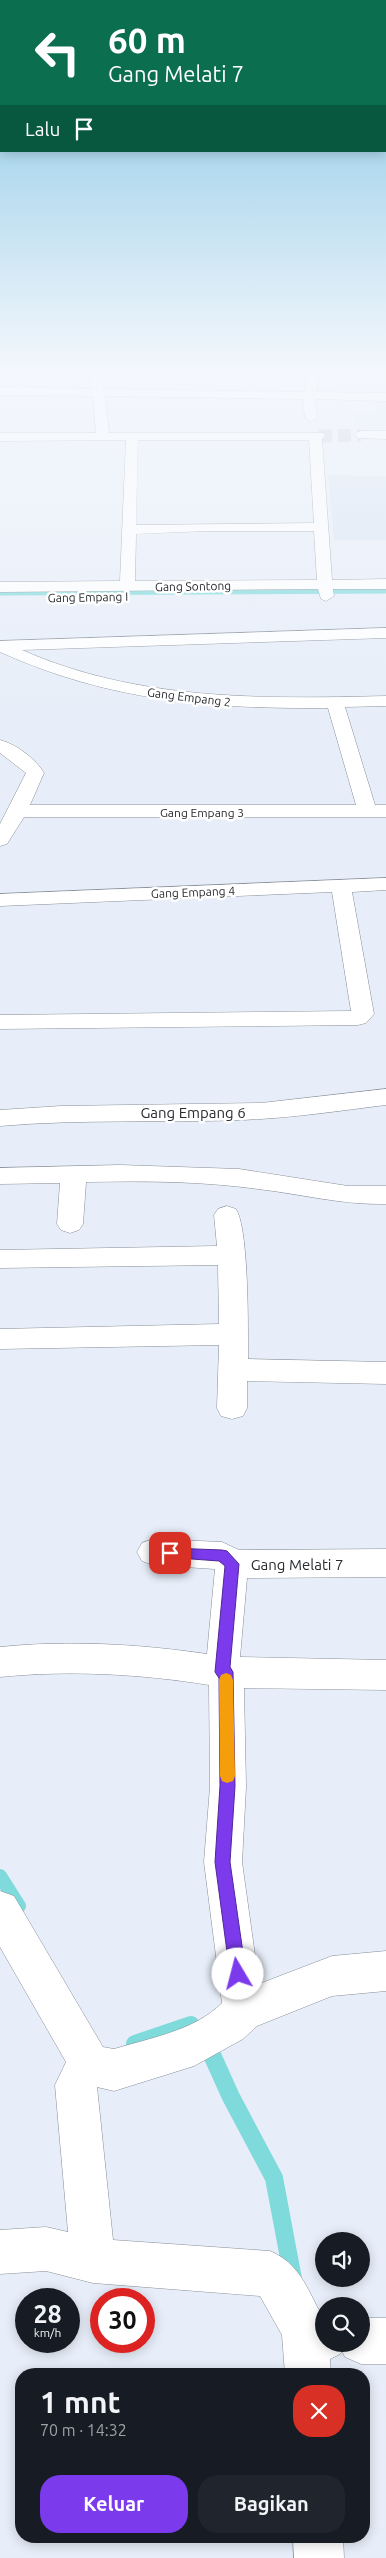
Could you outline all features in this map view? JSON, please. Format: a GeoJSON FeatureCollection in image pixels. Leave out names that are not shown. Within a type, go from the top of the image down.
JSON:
{"type":"FeatureCollection","features":[{"type":"Feature","properties":{"kind":"street"},"geometry":{"type":"LineString","coordinates":[[0,587],[134,590],[129,530],[130,487]]}},
{"type":"Feature","properties":{"kind":"street"},"geometry":{"type":"LineString","coordinates":[[318,487],[325,591],[386,584]]}},
{"type":"Feature","properties":{"kind":"street"},"geometry":{"type":"LineString","coordinates":[[129,530],[210,527],[321,527]]}},
{"type":"Feature","properties":{"kind":"street","name":"Gang Empang I"},"geometry":{"type":"LineString","coordinates":[[0,598],[134,590],[325,591],[386,596]]}},
{"type":"Feature","properties":{"kind":"street"},"geometry":{"type":"LineString","coordinates":[[0,647],[42,643],[386,633]]}},
{"type":"Feature","properties":{"kind":"street","name":"Gang Empang 2"},"geometry":{"type":"LineString","coordinates":[[0,647],[70,676],[120,688],[214,702],[336,703],[386,701]]}},
{"type":"Feature","properties":{"kind":"street"},"geometry":{"type":"LineString","coordinates":[[336,703],[367,811]]}},
{"type":"Feature","properties":{"kind":"street"},"geometry":{"type":"LineString","coordinates":[[0,745],[31,766],[35,773],[18,811],[0,840]]}},
{"type":"Feature","properties":{"kind":"street","name":"Gang Empang 3"},"geometry":{"type":"LineString","coordinates":[[18,811],[386,811]]}},
{"type":"Feature","properties":{"kind":"street","name":"Gang Empang 4"},"geometry":{"type":"LineString","coordinates":[[0,900],[386,884]]}},
{"type":"Feature","properties":{"kind":"street"},"geometry":{"type":"LineString","coordinates":[[0,1022],[358,1018],[362,1014],[341,886]]}},
{"type":"Feature","properties":{"kind":"street","name":"Gang Empang 6"},"geometry":{"type":"LineString","coordinates":[[0,1118],[91,1112],[241,1112],[308,1109],[386,1098]]}},
{"type":"Feature","properties":{"kind":"street"},"geometry":{"type":"LineString","coordinates":[[0,1176],[126,1174],[240,1178],[338,1195],[386,1195]]}},
{"type":"Feature","properties":{"kind":"street"},"geometry":{"type":"LineString","coordinates":[[70,1224],[74,1176]]}},
{"type":"Feature","properties":{"kind":"street"},"geometry":{"type":"LineString","coordinates":[[227,1215],[231,1255],[234,1334],[232,1408]]}},
{"type":"Feature","properties":{"kind":"street"},"geometry":{"type":"LineString","coordinates":[[0,1259],[231,1255]]}},
{"type":"Feature","properties":{"kind":"street"},"geometry":{"type":"LineString","coordinates":[[0,1338],[234,1334]]}},
{"type":"Feature","properties":{"kind":"street"},"geometry":{"type":"LineString","coordinates":[[233,1370],[386,1373]]}},
{"type":"Feature","properties":{"kind":"street","name":"Gang Melati 7"},"geometry":{"type":"LineString","coordinates":[[153,1552],[222,1555],[232,1564],[386,1564]]}},
{"type":"Feature","properties":{"kind":"street"},"geometry":{"type":"LineString","coordinates":[[232,1564],[224,1672],[228,1786],[223,1862],[243,2011]]}},
{"type":"Feature","properties":{"kind":"street"},"geometry":{"type":"LineString","coordinates":[[0,1662],[28,1659],[154,1661],[224,1672],[386,1674]]}},
{"type":"Feature","properties":{"kind":"street"},"geometry":{"type":"LineString","coordinates":[[0,1910],[102,2067]]}},
{"type":"Feature","properties":{"kind":"street"},"geometry":{"type":"LineString","coordinates":[[93,2261],[76,2085],[82,2072],[194,2045],[229,2025],[243,2011],[332,1976],[368,1970],[386,1971]]}},
{"type":"Feature","properties":{"kind":"street"},"geometry":{"type":"LineString","coordinates":[[0,2252],[46,2249],[93,2261],[270,2274],[280,2284],[312,2348]]}},
{"type":"Feature","properties":{"kind":"street"},"geometry":{"type":"LineString","coordinates":[[370,2341],[386,2341]]}},
{"type":"Feature","properties":{"kind":"street"},"geometry":{"type":"LineString","coordinates":[[318,2543],[319,2558]]}},
{"type":"Feature","properties":{"kind":"shaded area"},"geometry":{"type":"Polygon","coordinates":[[[329,487],[386,487],[386,540],[334,540],[329,487]]]}},
{"type":"Feature","properties":{"kind":"waterway"},"geometry":{"type":"LineString","coordinates":[[0,592],[386,590]]}},
{"type":"Feature","properties":{"kind":"waterway"},"geometry":{"type":"LineString","coordinates":[[0,1876],[19,1906]]}},
{"type":"Feature","properties":{"kind":"waterway"},"geometry":{"type":"LineString","coordinates":[[135,2044],[191,2025]]}},
{"type":"Feature","properties":{"kind":"waterway"},"geometry":{"type":"LineString","coordinates":[[212,2055],[231,2097],[274,2178],[293,2279]]}},
{"type":"Feature","properties":{"kind":"slow traffic"},"geometry":{"type":"LineString","coordinates":[[226,1680],[227,1776]]}},
{"type":"Feature","properties":{"kind":"route"},"geometry":{"type":"LineString","coordinates":[[170,1553],[222,1555],[232,1564],[222,1672],[226,1672],[228,1786],[223,1862],[238,1974]]}}]}
